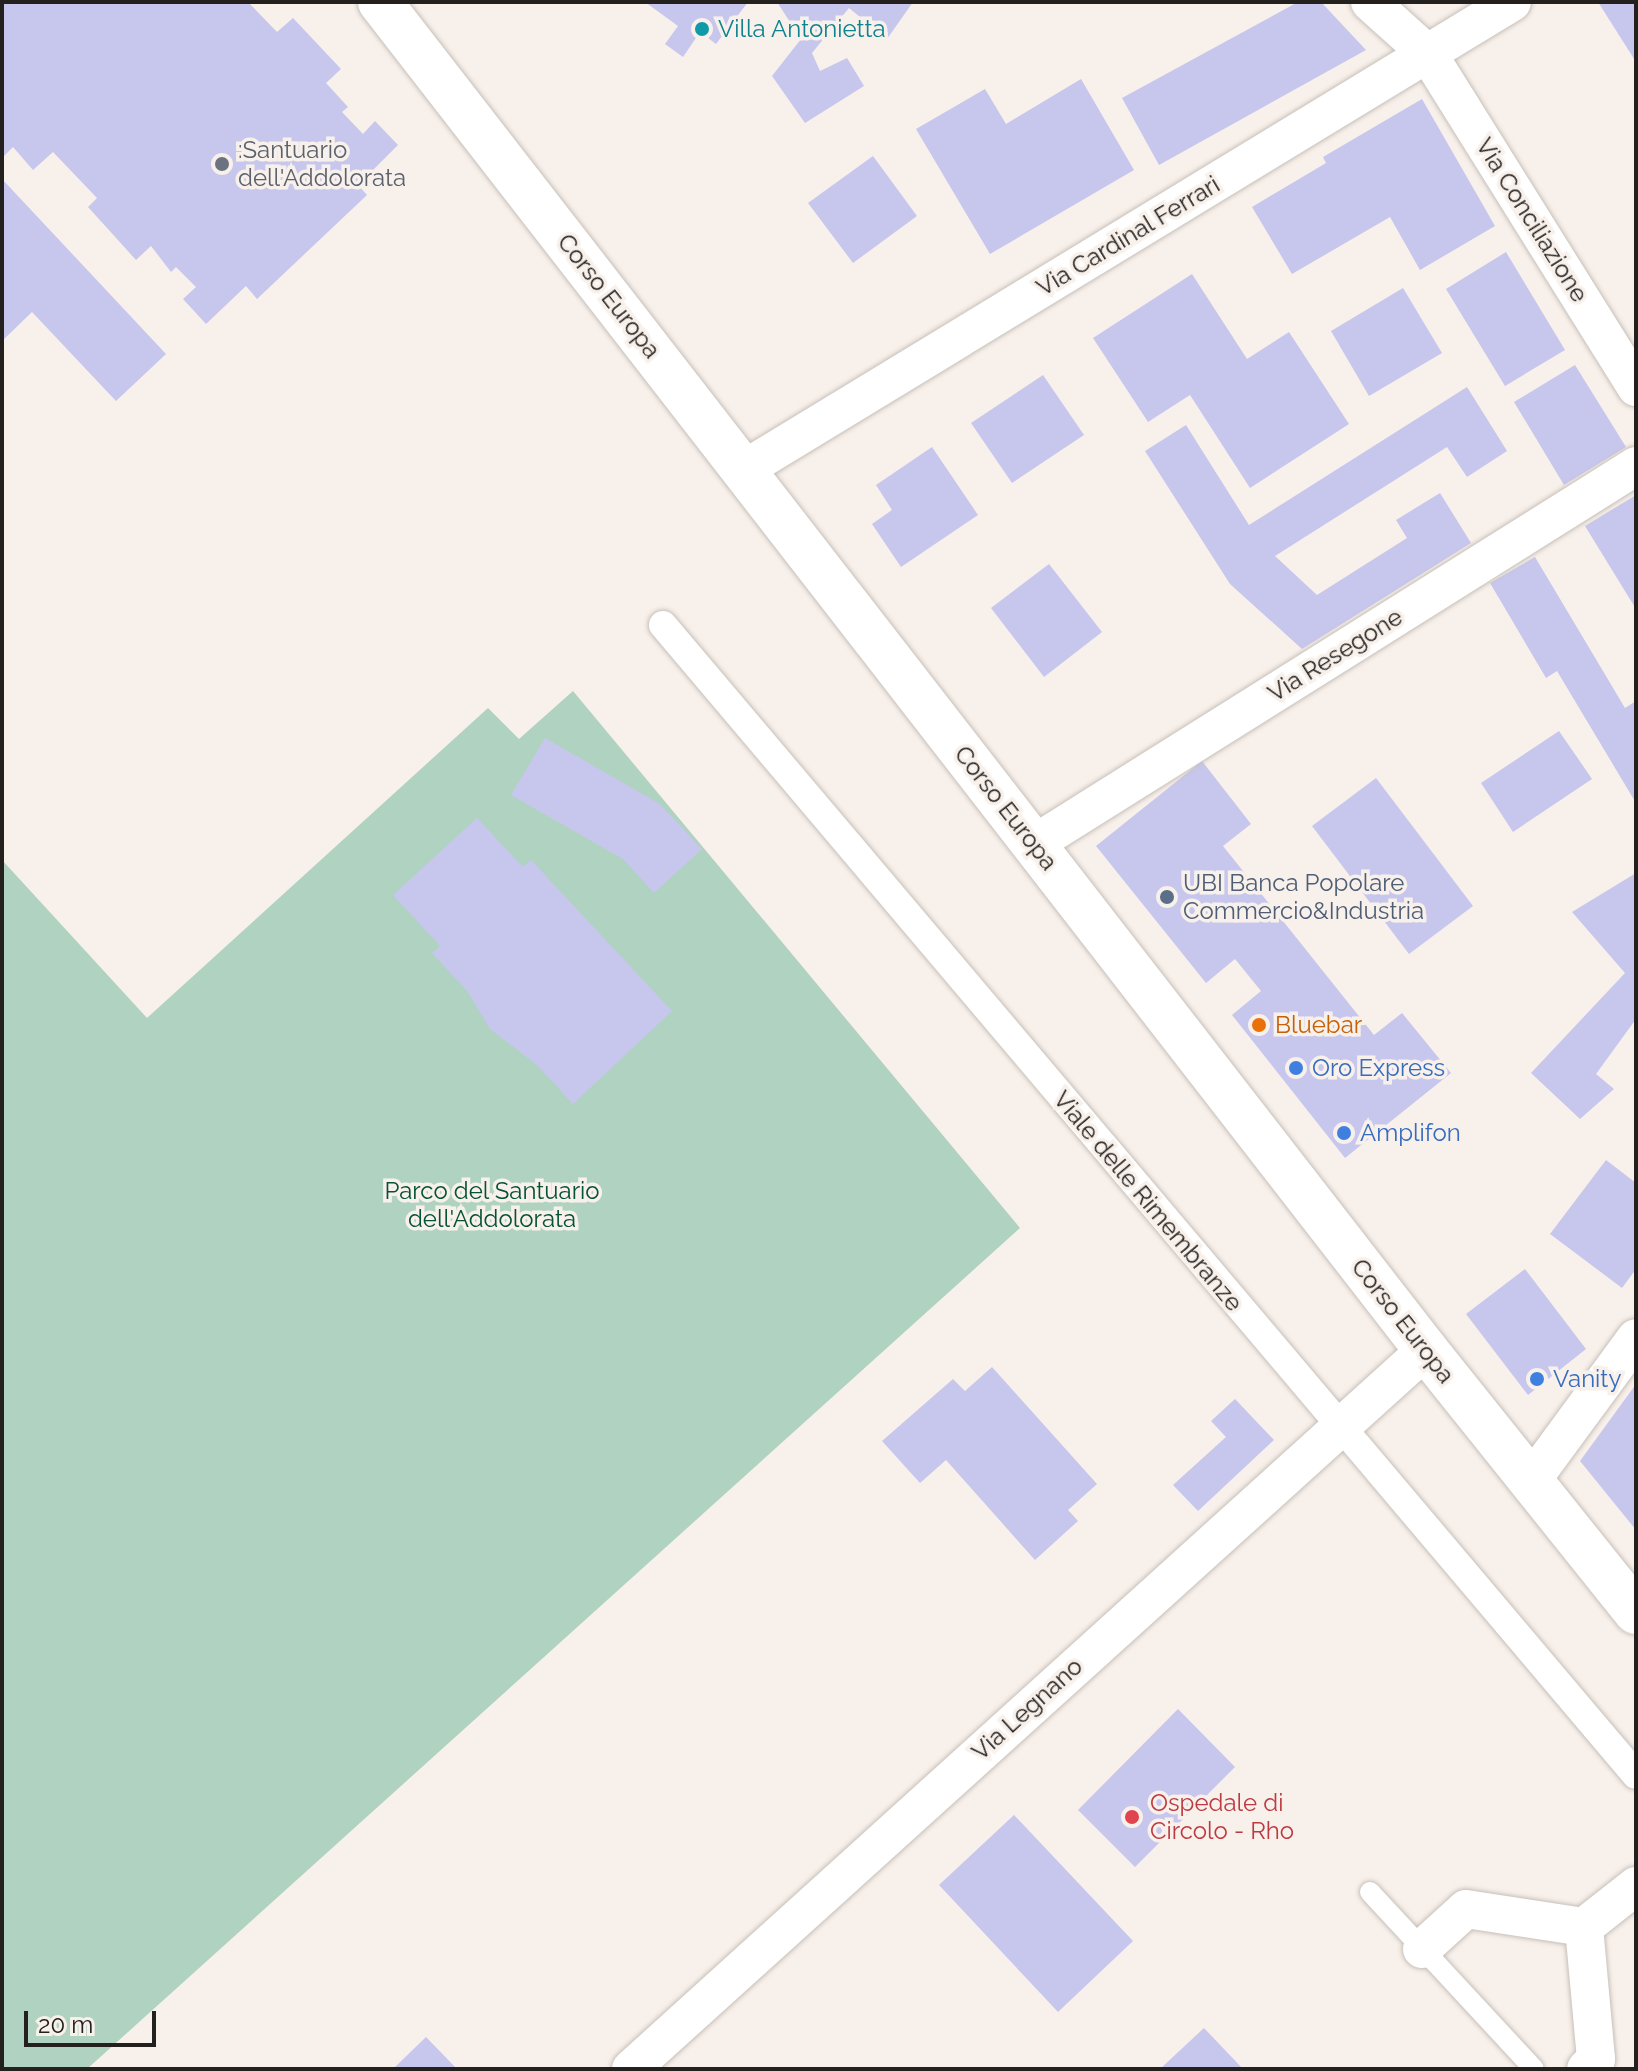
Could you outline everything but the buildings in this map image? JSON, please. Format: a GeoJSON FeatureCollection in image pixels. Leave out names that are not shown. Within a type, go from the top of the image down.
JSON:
{"type":"FeatureCollection","features":[{"type":"Feature","properties":{"kind":"main road","name":"Corso Europa"},"geometry":{"type":"LineString","coordinates":[[380,2],[1426,1350],[1636,1612]]}},
{"type":"Feature","properties":{"kind":"street","name":"Via Conciliazione"},"geometry":{"type":"LineString","coordinates":[[1370,2],[1428,54],[1636,387]]}},
{"type":"Feature","properties":{"kind":"street","name":"Via Cardinal Ferrari"},"geometry":{"type":"LineString","coordinates":[[743,470],[1512,2]]}},
{"type":"Feature","properties":{"kind":"street","name":"Via Resegone"},"geometry":{"type":"LineString","coordinates":[[1034,844],[1636,466]]}},
{"type":"Feature","properties":{"kind":"street","name":"Viale delle Rimembranze"},"geometry":{"type":"LineString","coordinates":[[663,625],[1338,1427],[1636,1775]]}},
{"type":"Feature","properties":{"kind":"street"},"geometry":{"type":"LineString","coordinates":[[1531,1481],[1636,1338]]}},
{"type":"Feature","properties":{"kind":"street","name":"Via Legnano"},"geometry":{"type":"LineString","coordinates":[[631,2069],[1426,1350]]}},
{"type":"Feature","properties":{"kind":"street"},"geometry":{"type":"LineString","coordinates":[[1422,1949],[1466,1909],[1584,1927],[1636,1886]]}},
{"type":"Feature","properties":{"kind":"street"},"geometry":{"type":"LineString","coordinates":[[1584,1927],[1596,2059],[1586,2069]]}},
{"type":"Feature","properties":{"kind":"lane"},"geometry":{"type":"LineString","coordinates":[[1370,1892],[1534,2069]]}},
{"type":"Feature","properties":{"kind":"green space","name":"Parco del Santuario dell'Addolorata"},"geometry":{"type":"Polygon","coordinates":[[[573,691],[1020,1228],[87,2069],[2,2069],[2,860],[147,1018],[488,708],[519,739],[573,691]]]}},
{"type":"Feature","properties":{"kind":"place","name":"Villa Antonietta"},"geometry":{"type":"Point","coordinates":[702,29]}},
{"type":"Feature","properties":{"kind":"place","name":":Santuario dell'Addolorata"},"geometry":{"type":"Point","coordinates":[222,164]}},
{"type":"Feature","properties":{"kind":"place","name":"UBI Banca Popolare Commercio&Industria"},"geometry":{"type":"Point","coordinates":[1167,897]}},
{"type":"Feature","properties":{"kind":"place","name":"Bluebar"},"geometry":{"type":"Point","coordinates":[1259,1025]}},
{"type":"Feature","properties":{"kind":"place","name":"Oro Express"},"geometry":{"type":"Point","coordinates":[1296,1068]}},
{"type":"Feature","properties":{"kind":"place","name":"Amplifon"},"geometry":{"type":"Point","coordinates":[1344,1133]}},
{"type":"Feature","properties":{"kind":"place","name":"Vanity"},"geometry":{"type":"Point","coordinates":[1537,1379]}},
{"type":"Feature","properties":{"kind":"place","name":"Ospedale di Circolo - Rho"},"geometry":{"type":"Point","coordinates":[1132,1817]}}]}
